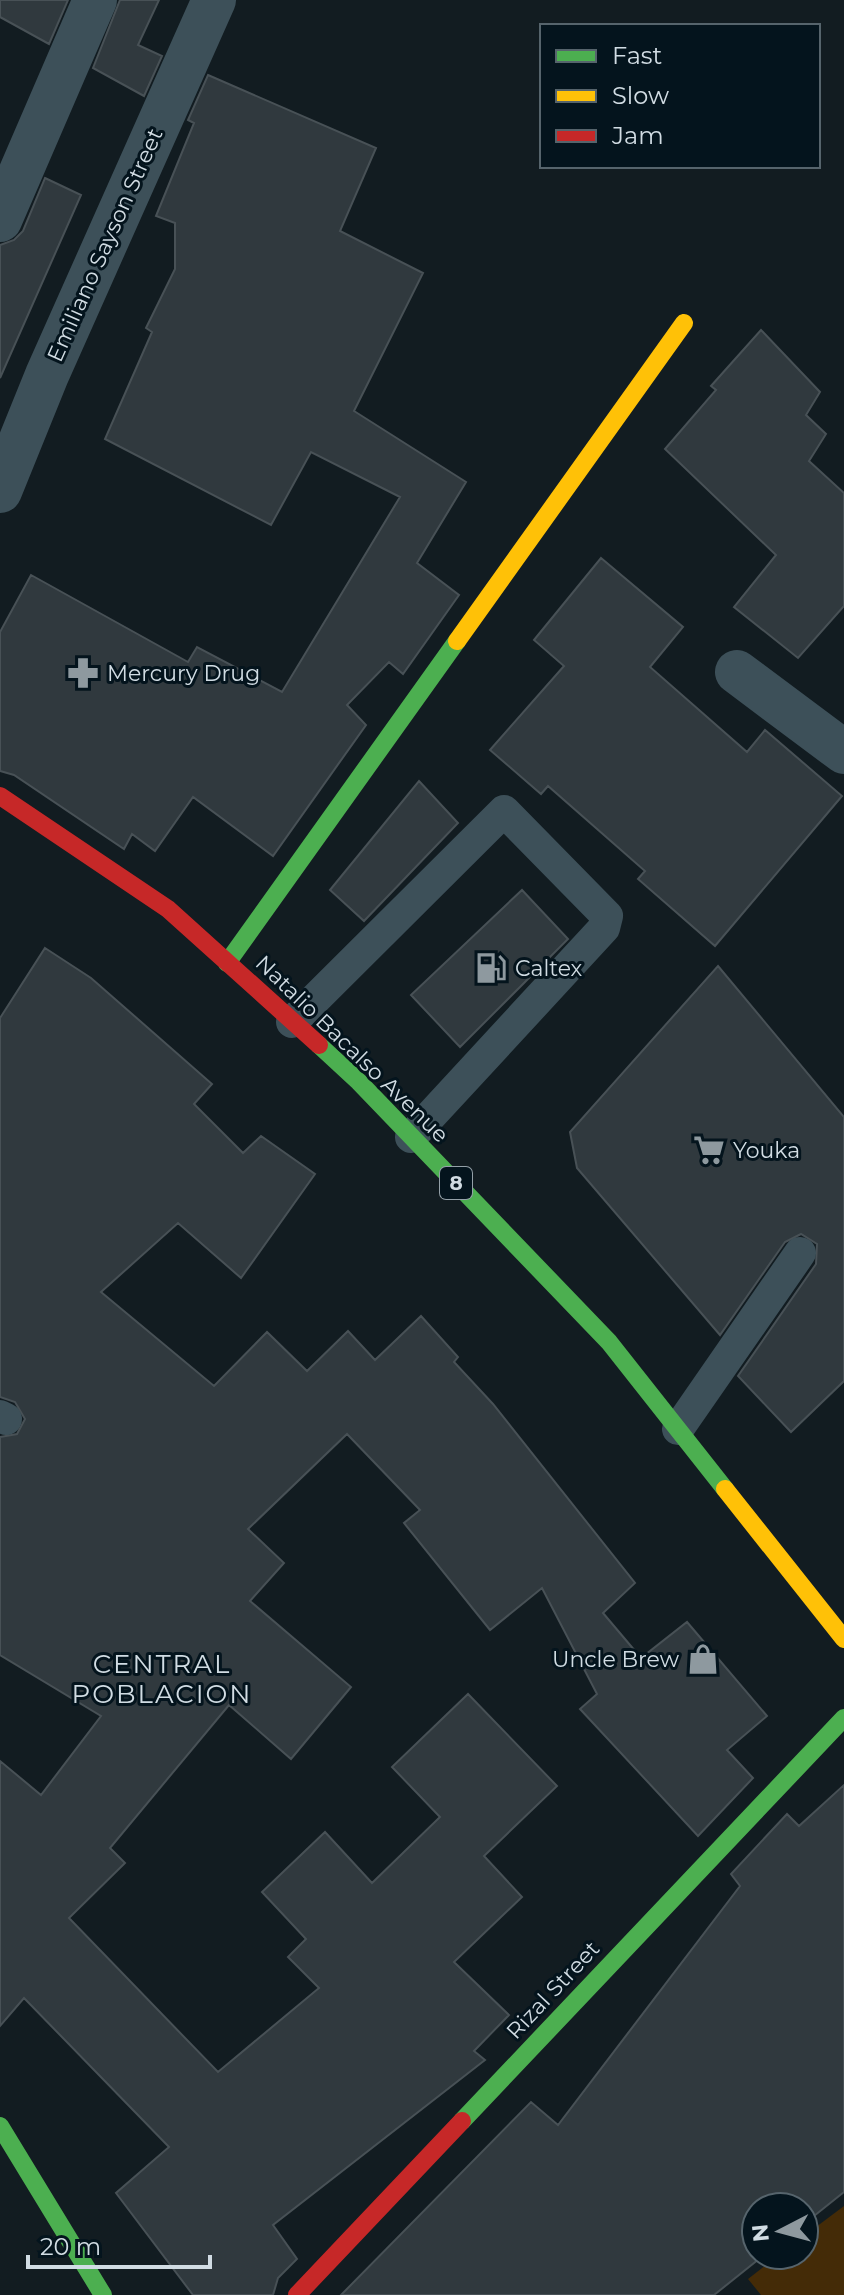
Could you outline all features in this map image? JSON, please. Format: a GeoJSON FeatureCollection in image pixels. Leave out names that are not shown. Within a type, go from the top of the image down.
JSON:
{"type":"FeatureCollection","features":[{"type":"Feature","properties":{"kind":"main road"},"geometry":{"type":"LineString","coordinates":[[227,963],[684,323]]}},
{"type":"Feature","properties":{"kind":"main road","name":"Natalio Bacalso Avenue"},"geometry":{"type":"LineString","coordinates":[[0,796],[168,909],[359,1082],[609,1342],[844,1639]]}},
{"type":"Feature","properties":{"kind":"main road","name":"Rizal Street"},"geometry":{"type":"LineString","coordinates":[[297,2295],[844,1718]]}},
{"type":"Feature","properties":{"kind":"main road"},"geometry":{"type":"LineString","coordinates":[[0,2126],[103,2295]]}},
{"type":"Feature","properties":{"kind":"street"},"geometry":{"type":"LineString","coordinates":[[0,220],[95,0]]}},
{"type":"Feature","properties":{"kind":"street","name":"Emiliano Sayson Street"},"geometry":{"type":"LineString","coordinates":[[0,491],[47,375],[214,0]]}},
{"type":"Feature","properties":{"kind":"street"},"geometry":{"type":"LineString","coordinates":[[737,672],[844,752]]}},
{"type":"Feature","properties":{"kind":"lane"},"geometry":{"type":"LineString","coordinates":[[292,1022],[504,811],[607,916],[604,928],[411,1137]]}},
{"type":"Feature","properties":{"kind":"lane"},"geometry":{"type":"LineString","coordinates":[[678,1429],[800,1253]]}},
{"type":"Feature","properties":{"kind":"shaded area"},"geometry":{"type":"Polygon","coordinates":[[[844,2206],[844,2295],[761,2295],[748,2279],[758,2271],[820,2271],[820,2224],[844,2206]]]}},
{"type":"Feature","properties":{"kind":"building"},"geometry":{"type":"Polygon","coordinates":[[[0,0],[68,0],[49,44],[0,17],[0,0]]]}},
{"type":"Feature","properties":{"kind":"building"},"geometry":{"type":"Polygon","coordinates":[[[120,0],[159,0],[138,45],[162,56],[144,96],[93,68],[120,0]]]}},
{"type":"Feature","properties":{"kind":"building"},"geometry":{"type":"Polygon","coordinates":[[[208,75],[376,148],[340,231],[423,273],[354,411],[466,482],[417,563],[459,595],[403,674],[389,662],[347,705],[366,725],[273,856],[193,797],[155,851],[132,834],[124,849],[14,775],[0,771],[0,632],[31,575],[188,662],[197,647],[282,692],[400,497],[311,452],[271,525],[105,439],[152,332],[146,328],[175,269],[175,223],[156,216],[194,123],[188,120],[208,75]]]}},
{"type":"Feature","properties":{"kind":"building"},"geometry":{"type":"Polygon","coordinates":[[[45,178],[81,195],[0,378],[0,245],[14,240],[23,231],[45,178]]]}},
{"type":"Feature","properties":{"kind":"building"},"geometry":{"type":"Polygon","coordinates":[[[761,330],[820,392],[806,415],[826,434],[809,461],[844,493],[844,606],[798,658],[734,607],[776,555],[665,449],[716,390],[711,386],[761,330]]]}},
{"type":"Feature","properties":{"kind":"building"},"geometry":{"type":"Polygon","coordinates":[[[601,558],[683,627],[650,667],[747,752],[765,730],[842,796],[715,946],[638,879],[645,871],[548,786],[541,794],[490,750],[564,666],[534,640],[601,558]]]}},
{"type":"Feature","properties":{"kind":"building"},"geometry":{"type":"Polygon","coordinates":[[[419,781],[458,823],[364,921],[330,890],[419,781]]]}},
{"type":"Feature","properties":{"kind":"building","name":"Caltex"},"geometry":{"type":"Polygon","coordinates":[[[522,890],[568,939],[460,1047],[411,995],[522,890]]]}},
{"type":"Feature","properties":{"kind":"building"},"geometry":{"type":"Polygon","coordinates":[[[45,948],[91,978],[212,1084],[194,1104],[243,1153],[261,1136],[315,1174],[241,1278],[178,1223],[101,1292],[214,1386],[267,1332],[307,1371],[348,1331],[375,1360],[421,1316],[458,1357],[454,1362],[493,1404],[635,1583],[603,1613],[641,1658],[687,1622],[767,1716],[727,1750],[753,1778],[698,1836],[580,1709],[597,1694],[542,1588],[490,1630],[404,1523],[420,1510],[347,1434],[248,1529],[284,1563],[250,1601],[351,1687],[291,1759],[229,1705],[110,1848],[125,1863],[69,1918],[218,2072],[319,1988],[288,1957],[306,1939],[262,1892],[325,1832],[372,1883],[440,1817],[392,1767],[468,1694],[557,1786],[484,1856],[522,1897],[454,1962],[509,2015],[474,2051],[485,2060],[273,2225],[297,2259],[278,2278],[273,2295],[193,2295],[116,2193],[169,2147],[24,1998],[0,2026],[0,1761],[41,1795],[101,1716],[0,1655],[0,1437],[17,1434],[25,1419],[15,1402],[0,1397],[0,1018],[45,948]]]}},
{"type":"Feature","properties":{"kind":"building","name":"Youka"},"geometry":{"type":"Polygon","coordinates":[[[718,966],[844,1117],[844,1381],[791,1432],[738,1376],[816,1264],[817,1244],[801,1234],[785,1242],[720,1335],[577,1168],[570,1132],[718,966]]]}},
{"type":"Feature","properties":{"kind":"building"},"geometry":{"type":"Polygon","coordinates":[[[844,1785],[844,2192],[820,2211],[820,2191],[740,2191],[740,2271],[744,2271],[714,2295],[341,2295],[531,2102],[558,2125],[740,1886],[731,1874],[787,1814],[799,1826],[844,1785]]]}},
{"type":"Feature","properties":{"kind":"traffic: fast"},"geometry":{"type":"LineString","coordinates":[[227,963],[457,641]]}},
{"type":"Feature","properties":{"kind":"traffic: fast"},"geometry":{"type":"LineString","coordinates":[[319,1045],[359,1082],[609,1342],[725,1489]]}},
{"type":"Feature","properties":{"kind":"traffic: fast"},"geometry":{"type":"LineString","coordinates":[[462,2121],[844,1718]]}},
{"type":"Feature","properties":{"kind":"traffic: fast"},"geometry":{"type":"LineString","coordinates":[[0,2126],[103,2295]]}},
{"type":"Feature","properties":{"kind":"traffic: slow"},"geometry":{"type":"LineString","coordinates":[[457,641],[684,323]]}},
{"type":"Feature","properties":{"kind":"traffic: slow"},"geometry":{"type":"LineString","coordinates":[[725,1489],[844,1639]]}},
{"type":"Feature","properties":{"kind":"traffic: jam"},"geometry":{"type":"LineString","coordinates":[[0,796],[168,909],[319,1045]]}},
{"type":"Feature","properties":{"kind":"traffic: jam"},"geometry":{"type":"LineString","coordinates":[[297,2295],[462,2121]]}},
{"type":"Feature","properties":{"kind":"place","name":"Mercury Drug"},"geometry":{"type":"Point","coordinates":[83,673]}},
{"type":"Feature","properties":{"kind":"place","name":"Caltex"},"geometry":{"type":"Point","coordinates":[491,968]}},
{"type":"Feature","properties":{"kind":"place","name":"Youka"},"geometry":{"type":"Point","coordinates":[709,1150]}},
{"type":"Feature","properties":{"kind":"place","name":"Uncle Brew"},"geometry":{"type":"Point","coordinates":[703,1659]}},
{"type":"Feature","properties":{"kind":"district","name":"CENTRAL POBLACION"},"geometry":{"type":"Point","coordinates":[162,1679]}}]}
